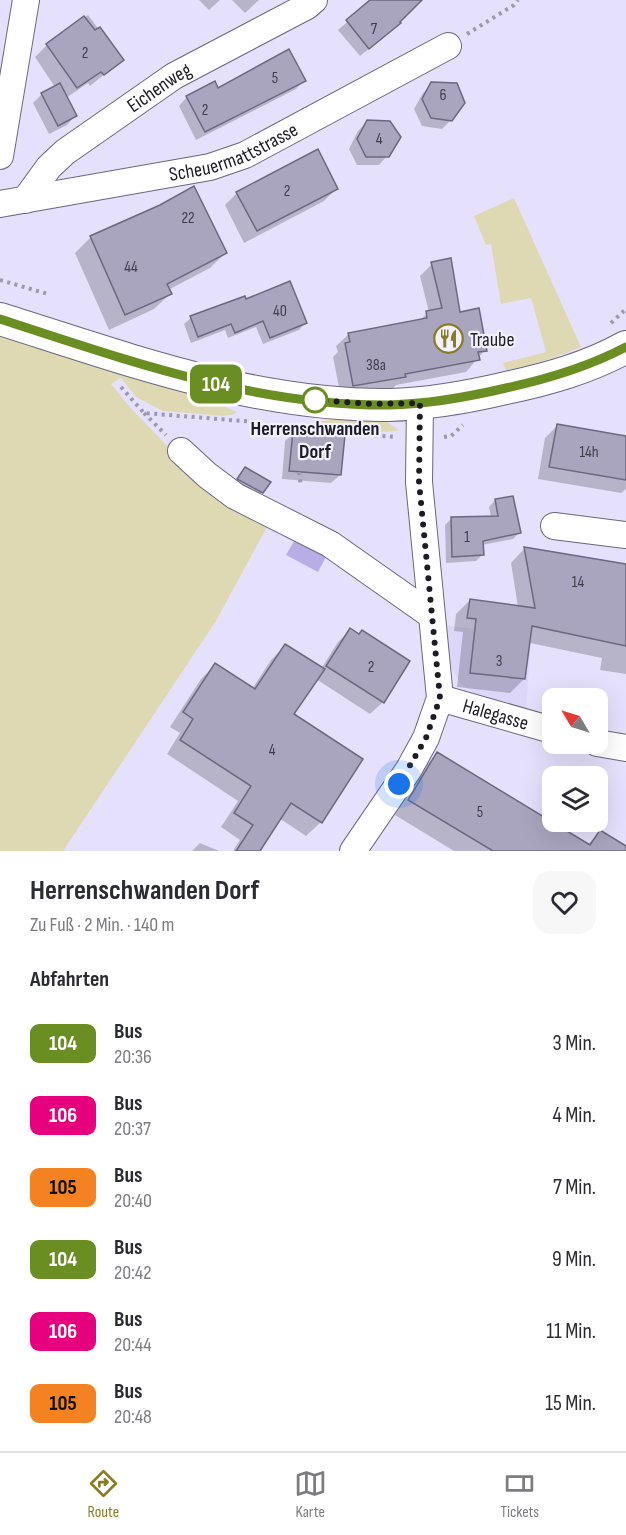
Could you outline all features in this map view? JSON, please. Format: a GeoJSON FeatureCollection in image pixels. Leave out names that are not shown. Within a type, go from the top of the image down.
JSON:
{"type":"FeatureCollection","features":[{"type":"Feature","properties":{"kind":"main road"},"geometry":{"type":"LineString","coordinates":[[0,319],[188,378],[265,394],[336,403],[390,405],[420,403],[484,393],[585,367],[626,347]]}},
{"type":"Feature","properties":{"kind":"street"},"geometry":{"type":"LineString","coordinates":[[0,156],[26,0]]}},
{"type":"Feature","properties":{"kind":"street","name":"Eichenweg"},"geometry":{"type":"LineString","coordinates":[[25,200],[49,167],[65,152],[174,76],[297,12],[314,0]]}},
{"type":"Feature","properties":{"kind":"street","name":"Scheuermattstrasse"},"geometry":{"type":"LineString","coordinates":[[0,204],[210,166],[245,156],[448,46]]}},
{"type":"Feature","properties":{"kind":"street"},"geometry":{"type":"LineString","coordinates":[[353,851],[409,769],[426,738],[440,698],[419,482],[420,403]]}},
{"type":"Feature","properties":{"kind":"street"},"geometry":{"type":"LineString","coordinates":[[181,451],[235,496],[330,544],[431,615]]}},
{"type":"Feature","properties":{"kind":"street"},"geometry":{"type":"LineString","coordinates":[[554,526],[626,535]]}},
{"type":"Feature","properties":{"kind":"street","name":"Halegasse"},"geometry":{"type":"LineString","coordinates":[[440,698],[542,727]]}},
{"type":"Feature","properties":{"kind":"street"},"geometry":{"type":"LineString","coordinates":[[608,745],[626,748]]}},
{"type":"Feature","properties":{"kind":"path"},"geometry":{"type":"LineString","coordinates":[[448,46],[514,5],[518,0]]}},
{"type":"Feature","properties":{"kind":"path"},"geometry":{"type":"LineString","coordinates":[[0,280],[48,294]]}},
{"type":"Feature","properties":{"kind":"path"},"geometry":{"type":"LineString","coordinates":[[144,412],[181,451]]}},
{"type":"Feature","properties":{"kind":"path"},"geometry":{"type":"LineString","coordinates":[[299,472],[301,486]]}},
{"type":"Feature","properties":{"kind":"shaded area"},"geometry":{"type":"Polygon","coordinates":[[[514,198],[581,347],[507,372],[503,363],[546,352],[531,298],[501,304],[491,244],[486,245],[474,216],[514,198]]]}},
{"type":"Feature","properties":{"kind":"shaded area"},"geometry":{"type":"Polygon","coordinates":[[[0,331],[198,396],[237,412],[224,416],[163,411],[136,397],[121,378],[111,384],[128,405],[219,500],[268,525],[216,621],[63,851],[0,851],[0,331]]]}},
{"type":"Feature","properties":{"kind":"shaded area"},"geometry":{"type":"Polygon","coordinates":[[[339,418],[384,420],[399,430],[382,432],[357,430],[332,427],[316,422],[339,418]]]}},
{"type":"Feature","properties":{"kind":"shaded area"},"geometry":{"type":"Polygon","coordinates":[[[297,536],[328,553],[318,572],[286,555],[297,536]]]}},
{"type":"Feature","properties":{"kind":"shaded area"},"geometry":{"type":"Polygon","coordinates":[[[442,625],[531,635],[526,710],[477,695],[461,684],[449,664],[442,625]]]}},
{"type":"Feature","properties":{"kind":"building"},"geometry":{"type":"Polygon","coordinates":[[[370,0],[422,0],[401,23],[369,49],[346,20],[370,0]]]}},
{"type":"Feature","properties":{"kind":"building"},"geometry":{"type":"Polygon","coordinates":[[[84,16],[95,30],[100,27],[124,60],[104,75],[101,72],[77,88],[46,44],[84,16]]]}},
{"type":"Feature","properties":{"kind":"building"},"geometry":{"type":"Polygon","coordinates":[[[289,49],[306,81],[205,132],[186,96],[215,81],[218,88],[289,49]]]}},
{"type":"Feature","properties":{"kind":"building"},"geometry":{"type":"Polygon","coordinates":[[[431,82],[457,83],[465,103],[452,121],[431,118],[422,99],[431,82]]]}},
{"type":"Feature","properties":{"kind":"building"},"geometry":{"type":"Polygon","coordinates":[[[60,83],[77,116],[58,126],[41,93],[60,83]]]}},
{"type":"Feature","properties":{"kind":"building"},"geometry":{"type":"Polygon","coordinates":[[[367,120],[390,121],[401,137],[389,157],[366,157],[357,139],[367,120]]]}},
{"type":"Feature","properties":{"kind":"building"},"geometry":{"type":"Polygon","coordinates":[[[318,149],[338,189],[257,231],[236,192],[318,149]]]}},
{"type":"Feature","properties":{"kind":"building"},"geometry":{"type":"Polygon","coordinates":[[[194,186],[227,253],[167,284],[172,294],[125,315],[90,236],[160,205],[194,186]]]}},
{"type":"Feature","properties":{"kind":"building"},"geometry":{"type":"Polygon","coordinates":[[[451,258],[460,312],[479,308],[487,351],[478,352],[480,360],[405,374],[406,377],[353,386],[345,343],[350,342],[348,333],[427,318],[426,311],[442,308],[431,262],[451,258]]]}},
{"type":"Feature","properties":{"kind":"building"},"geometry":{"type":"Polygon","coordinates":[[[290,281],[307,323],[270,338],[263,321],[235,333],[231,324],[198,337],[190,316],[245,296],[246,299],[290,281]]]}},
{"type":"Feature","properties":{"kind":"building"},"geometry":{"type":"Polygon","coordinates":[[[557,424],[626,436],[626,480],[549,467],[557,424]]]}},
{"type":"Feature","properties":{"kind":"building"},"geometry":{"type":"Polygon","coordinates":[[[293,431],[345,435],[341,475],[289,471],[293,431]]]}},
{"type":"Feature","properties":{"kind":"building"},"geometry":{"type":"Polygon","coordinates":[[[245,467],[271,482],[263,493],[237,479],[245,467]]]}},
{"type":"Feature","properties":{"kind":"building"},"geometry":{"type":"Polygon","coordinates":[[[513,496],[521,533],[483,541],[484,555],[452,557],[451,517],[498,516],[495,499],[513,496]]]}},
{"type":"Feature","properties":{"kind":"building"},"geometry":{"type":"Polygon","coordinates":[[[524,547],[626,564],[626,646],[532,626],[525,679],[470,673],[476,619],[467,618],[470,599],[535,608],[524,547]]]}},
{"type":"Feature","properties":{"kind":"building"},"geometry":{"type":"Polygon","coordinates":[[[350,628],[359,634],[362,630],[410,661],[384,703],[326,666],[350,628]]]}},
{"type":"Feature","properties":{"kind":"building"},"geometry":{"type":"Polygon","coordinates":[[[285,644],[325,669],[294,714],[363,759],[322,823],[291,803],[260,851],[236,851],[253,825],[234,813],[251,786],[180,740],[193,719],[183,712],[215,663],[255,689],[285,644]]]}},
{"type":"Feature","properties":{"kind":"building"},"geometry":{"type":"Polygon","coordinates":[[[437,752],[542,816],[542,832],[569,832],[590,845],[599,832],[603,832],[626,846],[626,851],[493,851],[408,800],[437,752]]]}},
{"type":"Feature","properties":{"kind":"bus line","name":"104"},"geometry":{"type":"LineString","coordinates":[[0,319],[188,378],[265,394],[336,403],[390,405],[420,403],[484,393],[585,367],[626,347]]}},
{"type":"Feature","properties":{"kind":"place","name":"Traube"},"geometry":{"type":"Point","coordinates":[449,339]}},
{"type":"Feature","properties":{"kind":"place","name":"Herrenschwanden Dorf"},"geometry":{"type":"Point","coordinates":[315,400]}},
{"type":"Feature","properties":{"kind":"route"},"geometry":{"type":"LineString","coordinates":[[315,400],[390,405],[420,403],[419,482],[440,698],[426,738],[399,784]]}}]}
